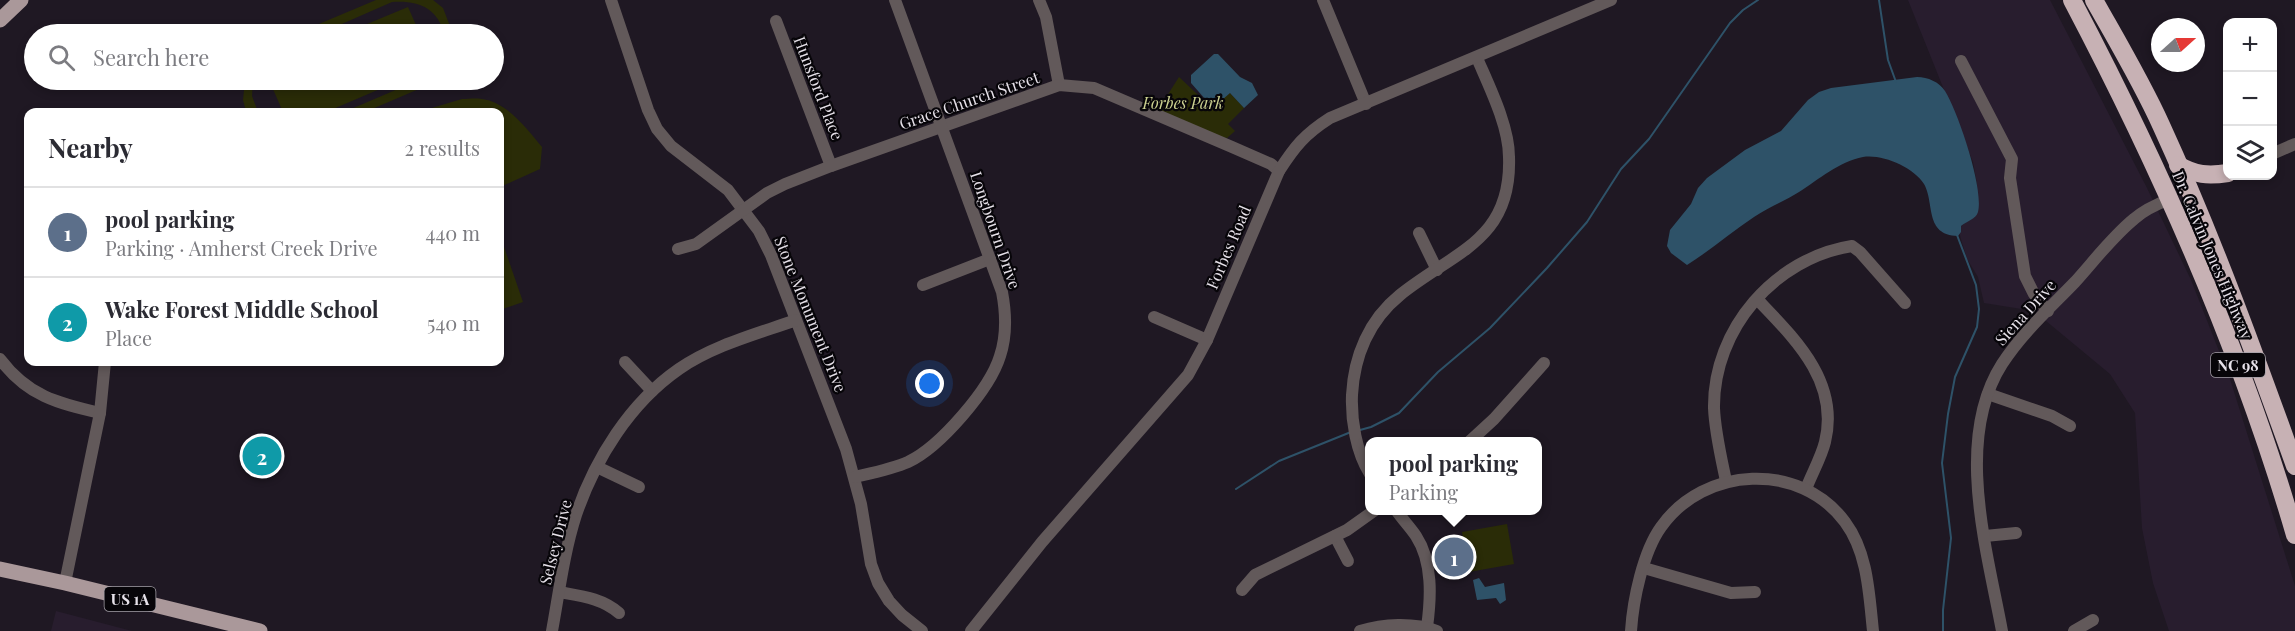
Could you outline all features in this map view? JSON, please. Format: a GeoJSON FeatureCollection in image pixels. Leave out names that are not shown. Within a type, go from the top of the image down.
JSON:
{"type":"FeatureCollection","features":[{"type":"Feature","properties":{"kind":"highway","name":"Dr. Calvin Jones Highway"},"geometry":{"type":"LineString","coordinates":[[2072,0],[2116,85],[2170,199],[2242,374],[2295,535]]}},
{"type":"Feature","properties":{"kind":"highway","name":"Dr. Calvin Jones Highway"},"geometry":{"type":"LineString","coordinates":[[2094,0],[2160,123],[2189,190],[2234,302],[2295,466]]}},
{"type":"Feature","properties":{"kind":"highway"},"geometry":{"type":"LineString","coordinates":[[2116,85],[2129,99],[2177,186],[2181,190],[2189,190]]}},
{"type":"Feature","properties":{"kind":"highway"},"geometry":{"type":"LineString","coordinates":[[2178,165],[2195,173],[2223,174]]}},
{"type":"Feature","properties":{"kind":"highway"},"geometry":{"type":"LineString","coordinates":[[2170,199],[2176,198],[2184,206],[2214,268],[2234,302]]}},
{"type":"Feature","properties":{"kind":"highway"},"geometry":{"type":"LineString","coordinates":[[2254,409],[2276,446],[2295,503]]}},
{"type":"Feature","properties":{"kind":"main road"},"geometry":{"type":"LineString","coordinates":[[0,20],[21,0]]}},
{"type":"Feature","properties":{"kind":"main road","name":"US 1A"},"geometry":{"type":"LineString","coordinates":[[0,569],[260,631]]}},
{"type":"Feature","properties":{"kind":"street","name":"Stone Monument Drive"},"geometry":{"type":"LineString","coordinates":[[611,0],[648,110],[657,129],[671,146],[728,190],[744,208],[771,255],[855,477],[871,564],[878,583],[895,608],[922,631]]}},
{"type":"Feature","properties":{"kind":"street","name":"Longbourn Drive"},"geometry":{"type":"LineString","coordinates":[[855,477],[908,462],[925,452],[950,430],[991,376],[1000,357],[1004,339],[1005,310],[1002,292],[895,0]]}},
{"type":"Feature","properties":{"kind":"street"},"geometry":{"type":"LineString","coordinates":[[1039,0],[1046,17],[1059,85]]}},
{"type":"Feature","properties":{"kind":"street"},"geometry":{"type":"LineString","coordinates":[[1323,0],[1366,104]]}},
{"type":"Feature","properties":{"kind":"street","name":"Forbes Road"},"geometry":{"type":"LineString","coordinates":[[971,631],[1021,568],[1188,375],[1207,340],[1279,171],[1294,146],[1309,131],[1330,118],[1611,0]]}},
{"type":"Feature","properties":{"kind":"street","name":"Hunsford Place"},"geometry":{"type":"LineString","coordinates":[[776,21],[831,166]]}},
{"type":"Feature","properties":{"kind":"street"},"geometry":{"type":"LineString","coordinates":[[1365,461],[1355,435],[1352,402],[1353,375],[1362,343],[1378,317],[1399,296],[1481,239],[1495,219],[1506,192],[1509,157],[1505,129],[1477,58]]}},
{"type":"Feature","properties":{"kind":"street"},"geometry":{"type":"LineString","coordinates":[[1962,61],[2012,159],[2010,178],[2025,276],[2034,294],[2048,310]]}},
{"type":"Feature","properties":{"kind":"street","name":"Grace Church Street"},"geometry":{"type":"LineString","coordinates":[[678,249],[696,244],[744,208],[776,189],[831,166],[1059,85],[1094,88],[1271,164],[1279,171]]}},
{"type":"Feature","properties":{"kind":"street"},"geometry":{"type":"LineString","coordinates":[[2277,152],[2295,144]]}},
{"type":"Feature","properties":{"kind":"street"},"geometry":{"type":"LineString","coordinates":[[2189,190],[2223,175]]}},
{"type":"Feature","properties":{"kind":"street","name":"Siena Drive"},"geometry":{"type":"LineString","coordinates":[[2002,631],[1985,536],[1977,468],[1980,427],[1988,394],[2003,363],[2019,341],[2134,218],[2170,199]]}},
{"type":"Feature","properties":{"kind":"street"},"geometry":{"type":"LineString","coordinates":[[1419,233],[1437,270]]}},
{"type":"Feature","properties":{"kind":"street"},"geometry":{"type":"LineString","coordinates":[[1726,481],[1714,407],[1716,384],[1722,357],[1733,331],[1766,288],[1789,269],[1828,252],[1852,246],[1905,303]]}},
{"type":"Feature","properties":{"kind":"street"},"geometry":{"type":"LineString","coordinates":[[923,285],[990,259]]}},
{"type":"Feature","properties":{"kind":"street"},"geometry":{"type":"LineString","coordinates":[[1757,299],[1809,356],[1824,394],[1827,424],[1825,443],[1806,489]]}},
{"type":"Feature","properties":{"kind":"street"},"geometry":{"type":"LineString","coordinates":[[1154,317],[1207,340]]}},
{"type":"Feature","properties":{"kind":"street","name":"Selsey Drive"},"geometry":{"type":"LineString","coordinates":[[552,631],[576,515],[610,443],[632,414],[652,391],[680,369],[702,356],[796,320]]}},
{"type":"Feature","properties":{"kind":"street"},"geometry":{"type":"LineString","coordinates":[[0,359],[12,375],[50,400],[100,413]]}},
{"type":"Feature","properties":{"kind":"street"},"geometry":{"type":"LineString","coordinates":[[625,362],[652,391]]}},
{"type":"Feature","properties":{"kind":"street"},"geometry":{"type":"LineString","coordinates":[[1474,437],[1494,419],[1544,363]]}},
{"type":"Feature","properties":{"kind":"street"},"geometry":{"type":"LineString","coordinates":[[65,583],[100,413],[105,366]]}},
{"type":"Feature","properties":{"kind":"street"},"geometry":{"type":"LineString","coordinates":[[1988,394],[2052,416],[2070,426]]}},
{"type":"Feature","properties":{"kind":"street"},"geometry":{"type":"LineString","coordinates":[[597,467],[639,487]]}},
{"type":"Feature","properties":{"kind":"street"},"geometry":{"type":"LineString","coordinates":[[1631,631],[1632,616],[1649,549],[1672,513],[1700,493],[1726,481],[1753,478],[1777,481],[1806,489],[1831,507],[1846,522],[1858,546],[1866,576],[1872,631]]}},
{"type":"Feature","properties":{"kind":"street"},"geometry":{"type":"LineString","coordinates":[[1242,590],[1255,575],[1347,530],[1368,515]]}},
{"type":"Feature","properties":{"kind":"street"},"geometry":{"type":"LineString","coordinates":[[1360,631],[1377,626],[1432,629],[1428,571],[1424,553],[1417,537],[1400,515]]}},
{"type":"Feature","properties":{"kind":"street"},"geometry":{"type":"LineString","coordinates":[[1985,536],[2016,533]]}},
{"type":"Feature","properties":{"kind":"street"},"geometry":{"type":"LineString","coordinates":[[1335,536],[1348,561]]}},
{"type":"Feature","properties":{"kind":"street"},"geometry":{"type":"LineString","coordinates":[[1644,568],[1731,593],[1755,592]]}},
{"type":"Feature","properties":{"kind":"street"},"geometry":{"type":"LineString","coordinates":[[559,592],[596,599],[608,604],[619,613]]}},
{"type":"Feature","properties":{"kind":"street"},"geometry":{"type":"LineString","coordinates":[[2074,631],[2093,620]]}},
{"type":"Feature","properties":{"kind":"shaded area"},"geometry":{"type":"Polygon","coordinates":[[[1908,0],[2050,0],[2147,188],[2191,280],[2230,379],[2295,586],[2295,631],[2169,631],[2153,583],[2142,528],[2135,413],[2110,374],[2034,311],[1984,303],[1978,277],[1967,259],[1958,229],[1967,221],[1977,184],[1973,162],[1908,0]]]}},
{"type":"Feature","properties":{"kind":"shaded area"},"geometry":{"type":"Polygon","coordinates":[[[56,611],[132,631],[51,631],[56,611]]]}},
{"type":"Feature","properties":{"kind":"green space"},"geometry":{"type":"Polygon","coordinates":[[[376,0],[433,0],[443,8],[449,24],[440,24],[432,12],[418,4],[392,2],[342,24],[319,24],[376,0]]]}},
{"type":"Feature","properties":{"kind":"green space"},"geometry":{"type":"Polygon","coordinates":[[[408,7],[416,24],[367,24],[408,7]]]}},
{"type":"Feature","properties":{"kind":"green space","name":"Forbes Park"},"geometry":{"type":"Polygon","coordinates":[[[1179,77],[1212,108],[1230,93],[1244,108],[1228,124],[1235,131],[1227,138],[1221,137],[1158,110],[1179,77]]]}},
{"type":"Feature","properties":{"kind":"green space"},"geometry":{"type":"Polygon","coordinates":[[[244,90],[252,90],[256,108],[245,108],[244,90]]]}},
{"type":"Feature","properties":{"kind":"green space"},"geometry":{"type":"Polygon","coordinates":[[[273,90],[378,90],[335,108],[281,108],[273,90]]]}},
{"type":"Feature","properties":{"kind":"green space"},"geometry":{"type":"Polygon","coordinates":[[[396,90],[417,90],[374,108],[353,108],[396,90]]]}},
{"type":"Feature","properties":{"kind":"green space"},"geometry":{"type":"Polygon","coordinates":[[[462,99],[479,99],[491,101],[504,108],[432,108],[462,99]]]}},
{"type":"Feature","properties":{"kind":"green space"},"geometry":{"type":"Polygon","coordinates":[[[504,108],[516,117],[542,147],[540,169],[504,185],[504,108]]]}},
{"type":"Feature","properties":{"kind":"green space"},"geometry":{"type":"Polygon","coordinates":[[[504,247],[523,302],[504,309],[504,247]]]}},
{"type":"Feature","properties":{"kind":"green space"},"geometry":{"type":"Polygon","coordinates":[[[1507,524],[1514,564],[1469,572],[1462,532],[1507,524]]]}},
{"type":"Feature","properties":{"kind":"water"},"geometry":{"type":"Polygon","coordinates":[[[1214,54],[1218,54],[1240,77],[1252,83],[1258,95],[1244,108],[1230,93],[1213,108],[1191,83],[1191,75],[1214,54]]]}},
{"type":"Feature","properties":{"kind":"water"},"geometry":{"type":"Polygon","coordinates":[[[1917,77],[1933,81],[1945,91],[1963,132],[1974,169],[1979,201],[1978,212],[1961,226],[1958,236],[1947,234],[1935,224],[1924,184],[1913,172],[1888,160],[1863,157],[1838,167],[1760,213],[1687,265],[1671,253],[1667,246],[1670,230],[1691,204],[1698,188],[1707,178],[1745,150],[1781,131],[1808,100],[1819,92],[1831,88],[1917,77]]]}},
{"type":"Feature","properties":{"kind":"water"},"geometry":{"type":"Polygon","coordinates":[[[1479,578],[1485,587],[1504,583],[1506,600],[1500,604],[1496,598],[1477,600],[1473,580],[1479,578]]]}},
{"type":"Feature","properties":{"kind":"waterway"},"geometry":{"type":"LineString","coordinates":[[1360,430],[1399,413],[1438,372],[1490,328],[1547,268],[1587,222],[1621,169],[1649,139],[1730,23],[1758,0]]}},
{"type":"Feature","properties":{"kind":"waterway"},"geometry":{"type":"LineString","coordinates":[[1879,0],[1888,60],[1896,82]]}},
{"type":"Feature","properties":{"kind":"waterway"},"geometry":{"type":"LineString","coordinates":[[1943,631],[1951,538],[1942,463],[1955,377],[1977,327],[1979,309],[1976,285],[1957,235]]}},
{"type":"Feature","properties":{"kind":"waterway"},"geometry":{"type":"LineString","coordinates":[[1236,489],[1279,461],[1351,432]]}},
{"type":"Feature","properties":{"kind":"place","name":"Wake Forest Middle School"},"geometry":{"type":"Point","coordinates":[262,456]}},
{"type":"Feature","properties":{"kind":"place","name":"pool parking"},"geometry":{"type":"Point","coordinates":[1454,557]}}]}
